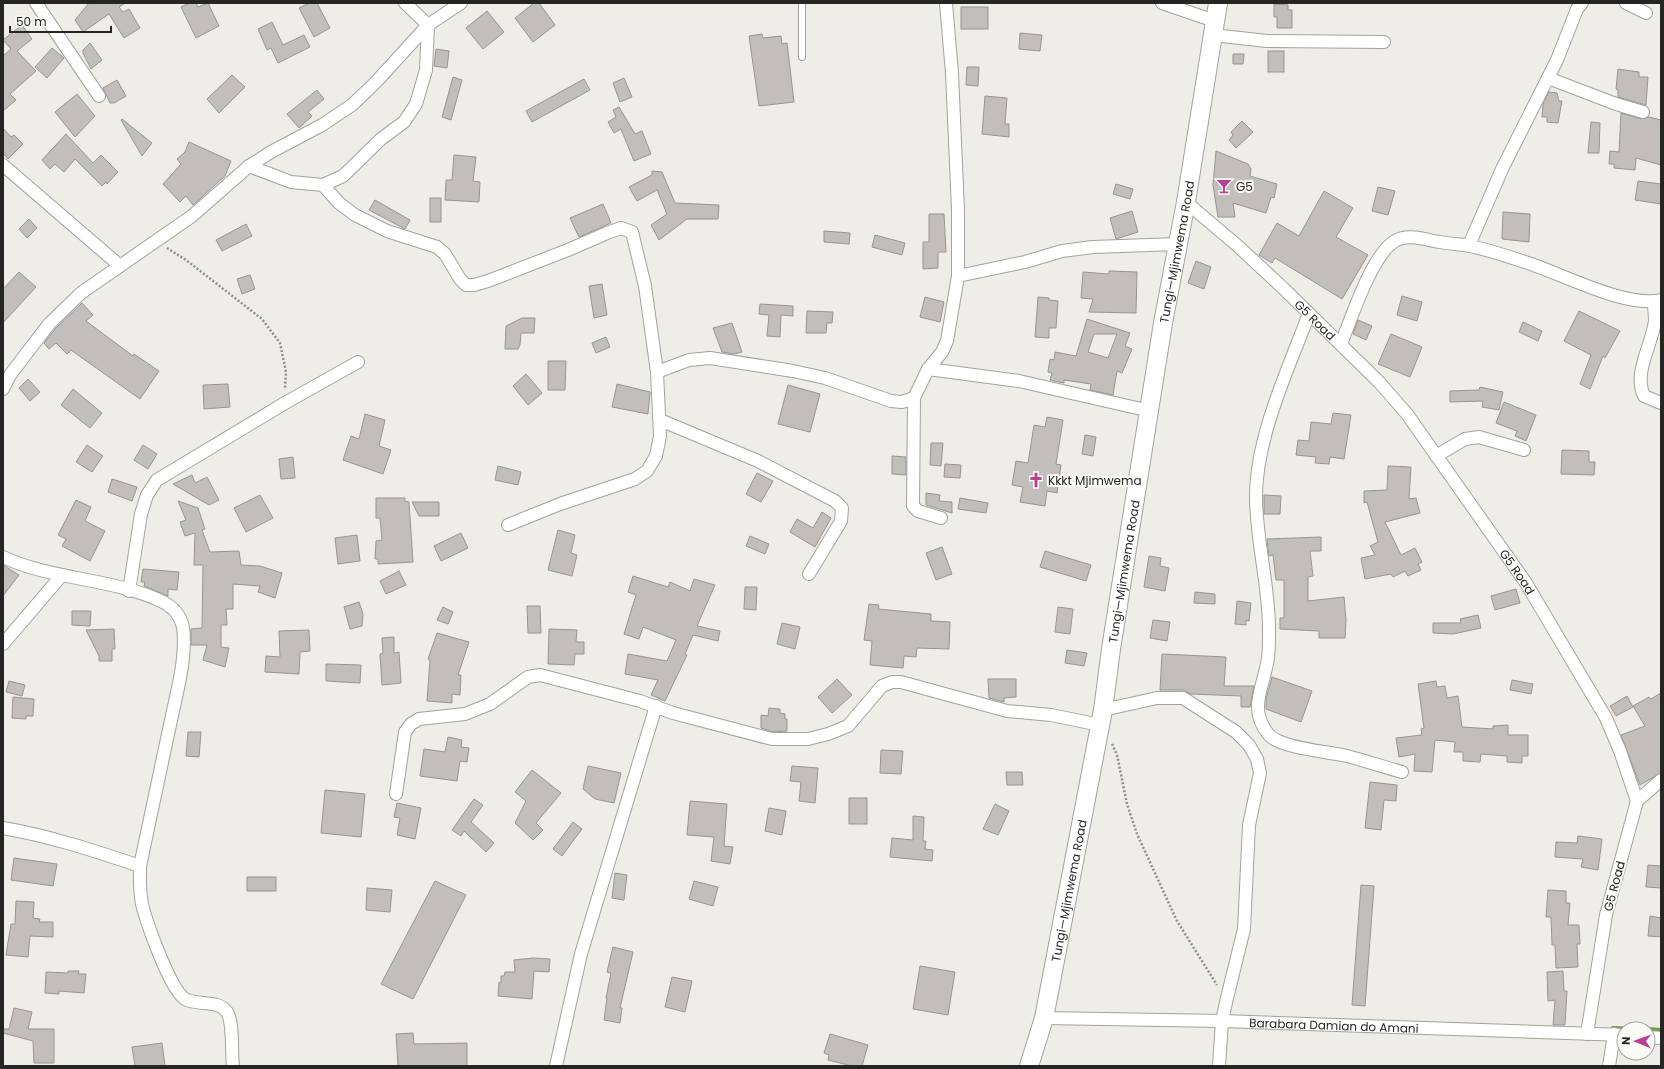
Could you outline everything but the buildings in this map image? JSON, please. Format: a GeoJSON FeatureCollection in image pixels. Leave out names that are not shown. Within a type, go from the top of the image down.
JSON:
{"type":"FeatureCollection","features":[{"type":"Feature","properties":{"kind":"street"},"geometry":{"type":"LineString","coordinates":[[36,3],[100,96]]}},
{"type":"Feature","properties":{"kind":"street"},"geometry":{"type":"LineString","coordinates":[[249,166],[292,182],[323,185],[343,176],[381,139],[404,122],[416,104],[426,70],[428,25],[405,3]]}},
{"type":"Feature","properties":{"kind":"street"},"geometry":{"type":"LineString","coordinates":[[3,389],[10,375],[49,324],[81,293],[119,265],[192,216],[249,166],[271,152],[322,125],[352,105],[376,82],[428,25],[461,3]]}},
{"type":"Feature","properties":{"kind":"street"},"geometry":{"type":"LineString","coordinates":[[941,518],[918,511],[913,506],[914,398],[928,369],[942,352],[947,341],[958,276],[958,210],[946,3]]}},
{"type":"Feature","properties":{"kind":"street"},"geometry":{"type":"LineString","coordinates":[[1162,3],[1214,28],[1267,41],[1384,42]]}},
{"type":"Feature","properties":{"kind":"street","name":"Tungi—Mjimwema Road"},"geometry":{"type":"LineString","coordinates":[[1029,1066],[1044,1018],[1102,717],[1116,611],[1177,244],[1186,202],[1218,3]]}},
{"type":"Feature","properties":{"kind":"street"},"geometry":{"type":"LineString","coordinates":[[1469,246],[1503,167],[1558,60],[1577,9],[1582,3]]}},
{"type":"Feature","properties":{"kind":"street"},"geometry":{"type":"LineString","coordinates":[[1626,3],[1646,13]]}},
{"type":"Feature","properties":{"kind":"street"},"geometry":{"type":"LineString","coordinates":[[1548,78],[1616,104],[1643,112]]}},
{"type":"Feature","properties":{"kind":"street"},"geometry":{"type":"LineString","coordinates":[[3,165],[119,265]]}},
{"type":"Feature","properties":{"kind":"street"},"geometry":{"type":"LineString","coordinates":[[323,185],[339,203],[355,216],[387,231],[437,247],[445,254],[460,279],[466,285],[474,286],[488,281],[622,228],[632,232],[645,286],[657,372],[660,436],[656,456],[647,471],[635,479],[560,504],[508,525]]}},
{"type":"Feature","properties":{"kind":"street","name":"G5 Road"},"geometry":{"type":"LineString","coordinates":[[1186,202],[1239,247],[1341,344],[1379,382],[1407,414],[1526,583],[1606,718],[1620,751],[1637,801],[1606,915],[1587,1034]]}},
{"type":"Feature","properties":{"kind":"street"},"geometry":{"type":"LineString","coordinates":[[1341,344],[1367,280],[1382,254],[1396,240],[1411,237],[1469,246],[1526,262],[1624,298],[1657,301],[1655,320],[1640,375],[1639,387],[1644,396],[1661,403]]}},
{"type":"Feature","properties":{"kind":"street"},"geometry":{"type":"LineString","coordinates":[[958,276],[1024,262],[1062,251],[1093,247],[1177,244]]}},
{"type":"Feature","properties":{"kind":"street"},"geometry":{"type":"LineString","coordinates":[[1309,314],[1274,406],[1264,439],[1257,482],[1256,495],[1258,535],[1269,606],[1268,659],[1257,704],[1258,716],[1270,737],[1286,744],[1348,756],[1402,772]]}},
{"type":"Feature","properties":{"kind":"street"},"geometry":{"type":"LineString","coordinates":[[657,372],[689,360],[710,358],[793,370],[825,378],[892,401],[902,402],[914,398]]}},
{"type":"Feature","properties":{"kind":"street"},"geometry":{"type":"LineString","coordinates":[[129,591],[141,514],[147,495],[157,480],[285,402],[358,362]]}},
{"type":"Feature","properties":{"kind":"street"},"geometry":{"type":"LineString","coordinates":[[928,369],[1020,381],[1150,411]]}},
{"type":"Feature","properties":{"kind":"street"},"geometry":{"type":"LineString","coordinates":[[660,420],[758,461],[836,501],[842,508],[842,521],[809,574]]}},
{"type":"Feature","properties":{"kind":"street"},"geometry":{"type":"LineString","coordinates":[[1436,456],[1465,439],[1479,437],[1524,450]]}},
{"type":"Feature","properties":{"kind":"street"},"geometry":{"type":"LineString","coordinates":[[3,557],[62,575],[129,591],[160,601],[173,608],[179,616],[182,628],[182,667],[140,866],[142,907],[166,970],[175,988],[183,998],[194,1003],[218,1005],[226,1011],[230,1022],[233,1066]]}},
{"type":"Feature","properties":{"kind":"street"},"geometry":{"type":"LineString","coordinates":[[3,644],[62,575]]}},
{"type":"Feature","properties":{"kind":"street"},"geometry":{"type":"LineString","coordinates":[[396,794],[405,732],[411,724],[419,719],[465,714],[490,704],[528,677],[540,675],[656,706],[687,717],[772,739],[808,739],[828,734],[848,726],[882,686],[892,682],[901,682],[1007,711],[1051,715],[1102,717],[1157,698],[1183,698],[1236,732],[1249,745],[1257,760],[1260,773],[1249,825],[1244,929],[1222,1021],[1219,1066]]}},
{"type":"Feature","properties":{"kind":"street"},"geometry":{"type":"LineString","coordinates":[[556,1066],[581,954],[656,706]]}},
{"type":"Feature","properties":{"kind":"street"},"geometry":{"type":"LineString","coordinates":[[1637,801],[1661,780]]}},
{"type":"Feature","properties":{"kind":"street"},"geometry":{"type":"LineString","coordinates":[[3,828],[24,831],[90,849],[140,866]]}},
{"type":"Feature","properties":{"kind":"street","name":"Barabara Damian do Amani"},"geometry":{"type":"LineString","coordinates":[[1044,1018],[1222,1021],[1616,1035]]}},
{"type":"Feature","properties":{"kind":"street"},"geometry":{"type":"LineString","coordinates":[[1609,1066],[1616,1044]]}},
{"type":"Feature","properties":{"kind":"lane"},"geometry":{"type":"LineString","coordinates":[[802,3],[802,57]]}},
{"type":"Feature","properties":{"kind":"path"},"geometry":{"type":"LineString","coordinates":[[156,241],[186,260],[262,319],[280,343],[286,372],[285,402]]}},
{"type":"Feature","properties":{"kind":"path"},"geometry":{"type":"LineString","coordinates":[[1102,717],[1114,747],[1132,819],[1164,893],[1177,920],[1206,969],[1227,998]]}},
{"type":"Feature","properties":{"kind":"waterway"},"geometry":{"type":"LineString","coordinates":[[1656,1030],[1661,1030]]}},
{"type":"Feature","properties":{"kind":"place","name":"G5"},"geometry":{"type":"Point","coordinates":[1224,186]}},
{"type":"Feature","properties":{"kind":"place","name":"Kkkt Mjimwema"},"geometry":{"type":"Point","coordinates":[1036,480]}}]}
